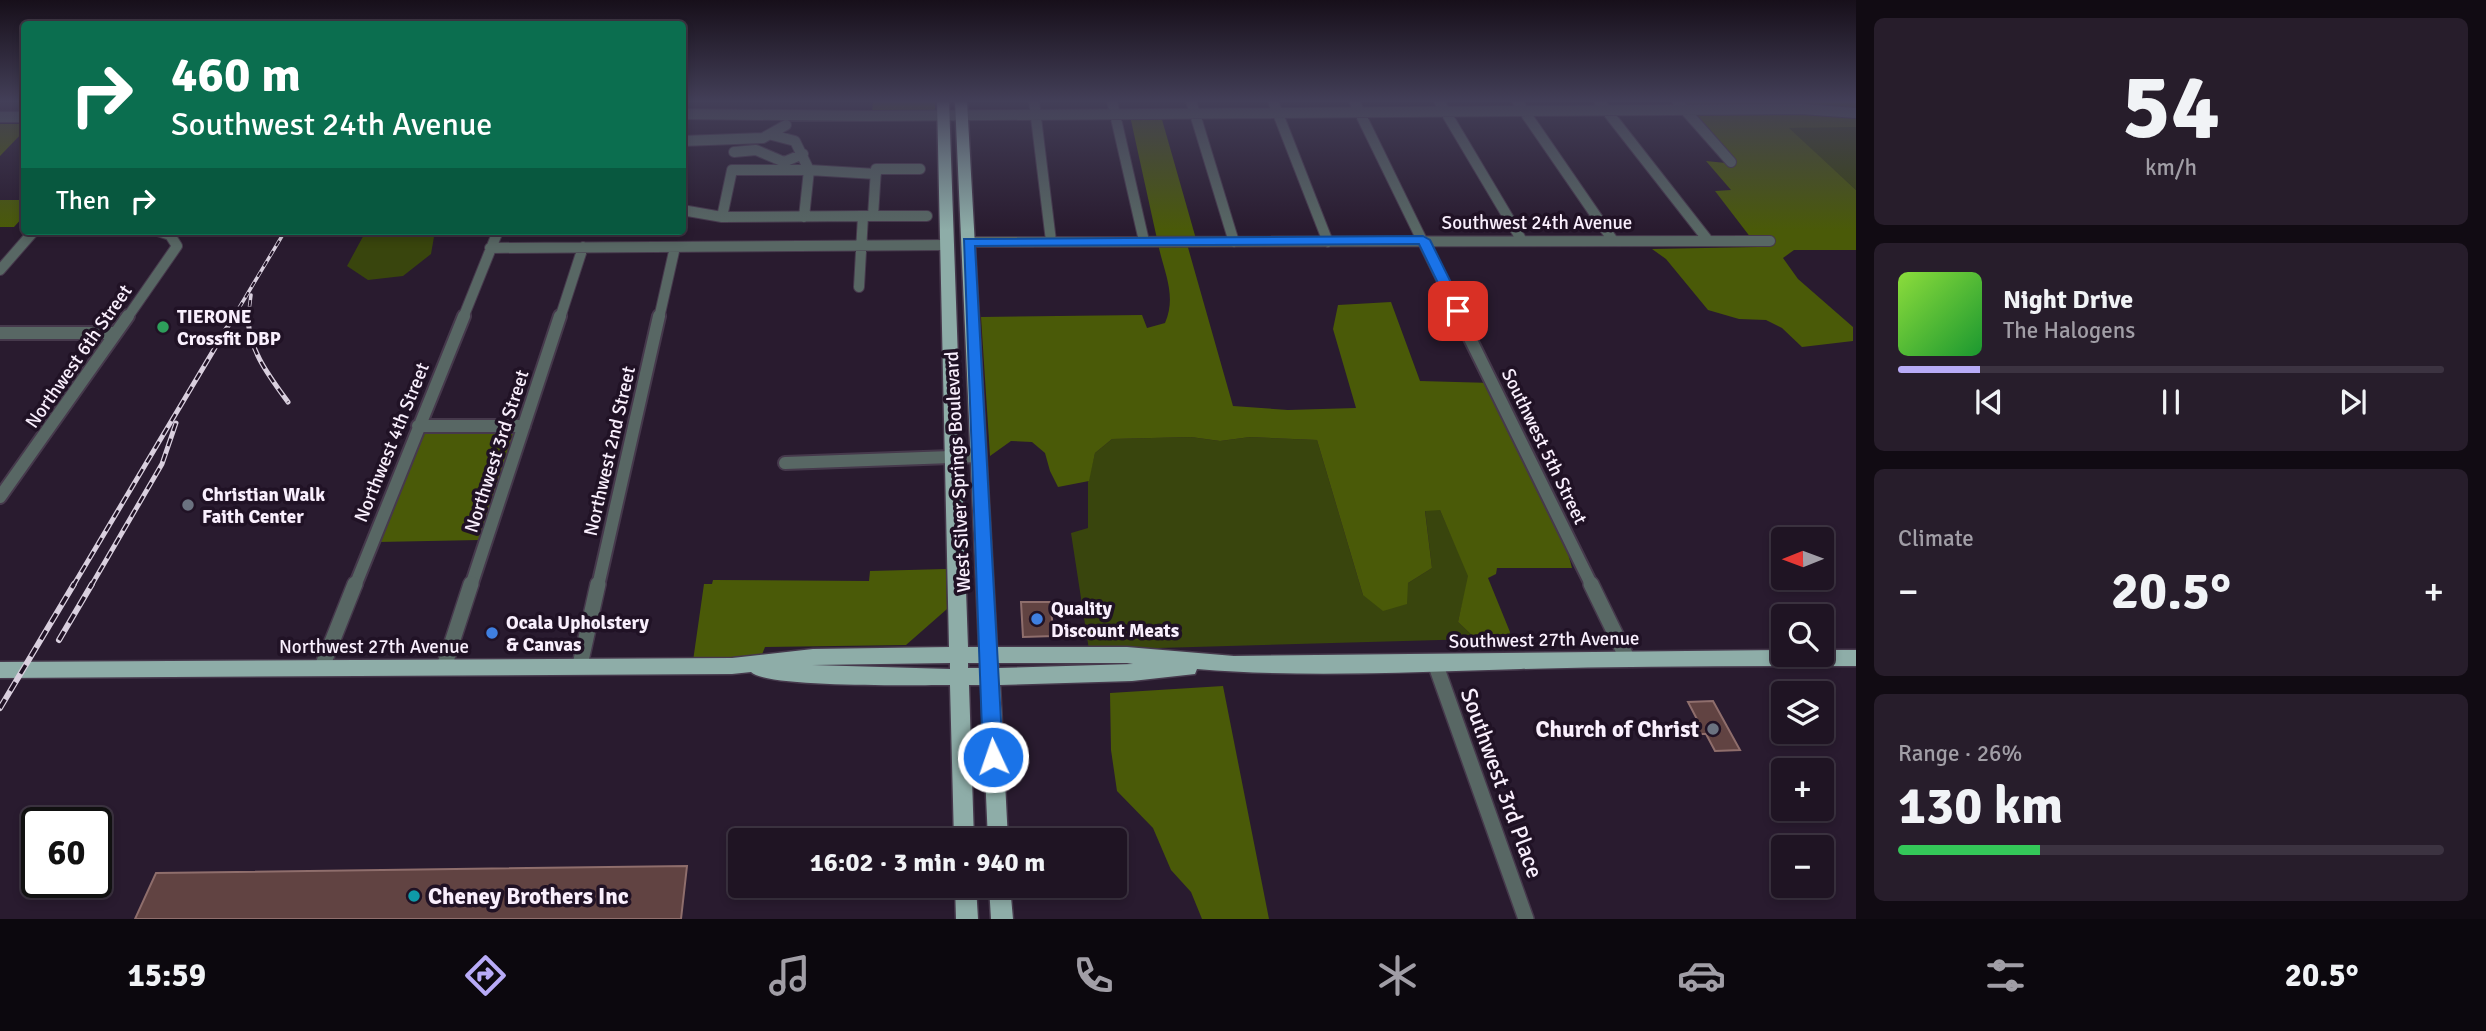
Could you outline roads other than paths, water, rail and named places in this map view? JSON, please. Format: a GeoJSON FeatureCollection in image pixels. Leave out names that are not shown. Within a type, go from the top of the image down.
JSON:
{"type":"FeatureCollection","features":[{"type":"Feature","properties":{"kind":"main road","name":"West Silver Springs Boulevard"},"geometry":{"type":"LineString","coordinates":[[944,144],[964,828]]}},
{"type":"Feature","properties":{"kind":"main road","name":"West Silver Springs Boulevard"},"geometry":{"type":"LineString","coordinates":[[964,144],[997,828]]}},
{"type":"Feature","properties":{"kind":"main road"},"geometry":{"type":"LineString","coordinates":[[946,219],[958,239],[968,242]]}},
{"type":"Feature","properties":{"kind":"main road"},"geometry":{"type":"LineString","coordinates":[[947,245],[956,249],[969,266]]}},
{"type":"Feature","properties":{"kind":"main road","name":"Southwest 27th Avenue"},"geometry":{"type":"LineString","coordinates":[[958,655],[1127,655],[1234,664]]}},
{"type":"Feature","properties":{"kind":"main road","name":"Northwest 27th Avenue"},"geometry":{"type":"LineString","coordinates":[[0,670],[733,666],[813,657],[958,655]]}},
{"type":"Feature","properties":{"kind":"main road","name":"Southwest 27th Avenue"},"geometry":{"type":"LineString","coordinates":[[733,666],[814,676],[989,677],[1129,673],[1234,664],[1627,658],[1856,658]]}},
{"type":"Feature","properties":{"kind":"main road"},"geometry":{"type":"LineString","coordinates":[[966,898],[967,919]]}},
{"type":"Feature","properties":{"kind":"main road"},"geometry":{"type":"LineString","coordinates":[[1001,898],[1002,919]]}},
{"type":"Feature","properties":{"kind":"street"},"geometry":{"type":"LineString","coordinates":[[722,216],[735,144]]}},
{"type":"Feature","properties":{"kind":"street"},"geometry":{"type":"LineString","coordinates":[[758,144],[758,151]]}},
{"type":"Feature","properties":{"kind":"street"},"geometry":{"type":"LineString","coordinates":[[798,144],[809,170],[804,217]]}},
{"type":"Feature","properties":{"kind":"street"},"geometry":{"type":"LineString","coordinates":[[1039,144],[1051,241]]}},
{"type":"Feature","properties":{"kind":"street"},"geometry":{"type":"LineString","coordinates":[[1122,144],[1144,241]]}},
{"type":"Feature","properties":{"kind":"street"},"geometry":{"type":"LineString","coordinates":[[1204,144],[1234,242]]}},
{"type":"Feature","properties":{"kind":"street"},"geometry":{"type":"LineString","coordinates":[[1290,144],[1328,242]]}},
{"type":"Feature","properties":{"kind":"street","name":"Southwest 5th Street"},"geometry":{"type":"LineString","coordinates":[[1376,144],[1627,658]]}},
{"type":"Feature","properties":{"kind":"street"},"geometry":{"type":"LineString","coordinates":[[1464,144],[1521,239]]}},
{"type":"Feature","properties":{"kind":"street"},"geometry":{"type":"LineString","coordinates":[[1547,144],[1612,239]]}},
{"type":"Feature","properties":{"kind":"street"},"geometry":{"type":"LineString","coordinates":[[1632,144],[1707,239]]}},
{"type":"Feature","properties":{"kind":"street"},"geometry":{"type":"LineString","coordinates":[[1715,144],[1731,162]]}},
{"type":"Feature","properties":{"kind":"street"},"geometry":{"type":"LineString","coordinates":[[734,152],[758,151],[781,162],[803,154]]}},
{"type":"Feature","properties":{"kind":"street"},"geometry":{"type":"LineString","coordinates":[[859,287],[861,246],[876,169],[920,169]]}},
{"type":"Feature","properties":{"kind":"street"},"geometry":{"type":"LineString","coordinates":[[732,170],[809,170],[876,174]]}},
{"type":"Feature","properties":{"kind":"street"},"geometry":{"type":"LineString","coordinates":[[686,211],[722,216],[927,216]]}},
{"type":"Feature","properties":{"kind":"street"},"geometry":{"type":"LineString","coordinates":[[0,270],[31,235]]}},
{"type":"Feature","properties":{"kind":"street","name":"Northwest 6th Street"},"geometry":{"type":"LineString","coordinates":[[0,497],[177,246],[166,235]]}},
{"type":"Feature","properties":{"kind":"street","name":"Northwest 4th Street"},"geometry":{"type":"LineString","coordinates":[[322,667],[496,235]]}},
{"type":"Feature","properties":{"kind":"street","name":"Southwest 24th Avenue"},"geometry":{"type":"LineString","coordinates":[[968,242],[1521,239],[1770,241]]}},
{"type":"Feature","properties":{"kind":"street"},"geometry":{"type":"LineString","coordinates":[[490,248],[947,245]]}},
{"type":"Feature","properties":{"kind":"street","name":"Northwest 3rd Street"},"geometry":{"type":"LineString","coordinates":[[444,667],[583,247]]}},
{"type":"Feature","properties":{"kind":"street","name":"Northwest 2nd Street"},"geometry":{"type":"LineString","coordinates":[[580,665],[675,247]]}},
{"type":"Feature","properties":{"kind":"street"},"geometry":{"type":"LineString","coordinates":[[0,333],[116,333]]}},
{"type":"Feature","properties":{"kind":"street"},"geometry":{"type":"LineString","coordinates":[[418,426],[524,426]]}},
{"type":"Feature","properties":{"kind":"street"},"geometry":{"type":"LineString","coordinates":[[785,463],[979,456]]}},
{"type":"Feature","properties":{"kind":"street","name":"Southwest 3rd Place"},"geometry":{"type":"LineString","coordinates":[[1435,663],[1526,919]]}},
{"type":"Feature","properties":{"kind":"railway"},"geometry":{"type":"LineString","coordinates":[[233,318],[283,235]]}},
{"type":"Feature","properties":{"kind":"railway"},"geometry":{"type":"LineString","coordinates":[[248,317],[251,295]]}},
{"type":"Feature","properties":{"kind":"railway"},"geometry":{"type":"LineString","coordinates":[[73,586],[234,316]]}},
{"type":"Feature","properties":{"kind":"railway"},"geometry":{"type":"LineString","coordinates":[[248,317],[256,351],[288,402]]}},
{"type":"Feature","properties":{"kind":"railway"},"geometry":{"type":"LineString","coordinates":[[91,586],[162,464],[176,423]]}},
{"type":"Feature","properties":{"kind":"railway"},"geometry":{"type":"LineString","coordinates":[[0,708],[74,584]]}},
{"type":"Feature","properties":{"kind":"railway"},"geometry":{"type":"LineString","coordinates":[[59,640],[92,584]]}},
{"type":"Feature","properties":{"kind":"place","name":"TIERONE Crossfit DBP"},"geometry":{"type":"Point","coordinates":[163,327]}},
{"type":"Feature","properties":{"kind":"place","name":"Christian Walk Faith Center"},"geometry":{"type":"Point","coordinates":[188,505]}},
{"type":"Feature","properties":{"kind":"place","name":"Quality Discount Meats"},"geometry":{"type":"Point","coordinates":[1037,619]}},
{"type":"Feature","properties":{"kind":"place","name":"Ocala Upholstery & Canvas"},"geometry":{"type":"Point","coordinates":[492,633]}},
{"type":"Feature","properties":{"kind":"place","name":"Church of Christ"},"geometry":{"type":"Point","coordinates":[1713,729]}},
{"type":"Feature","properties":{"kind":"place","name":"Cheney Brothers Inc"},"geometry":{"type":"Point","coordinates":[414,896]}}]}
